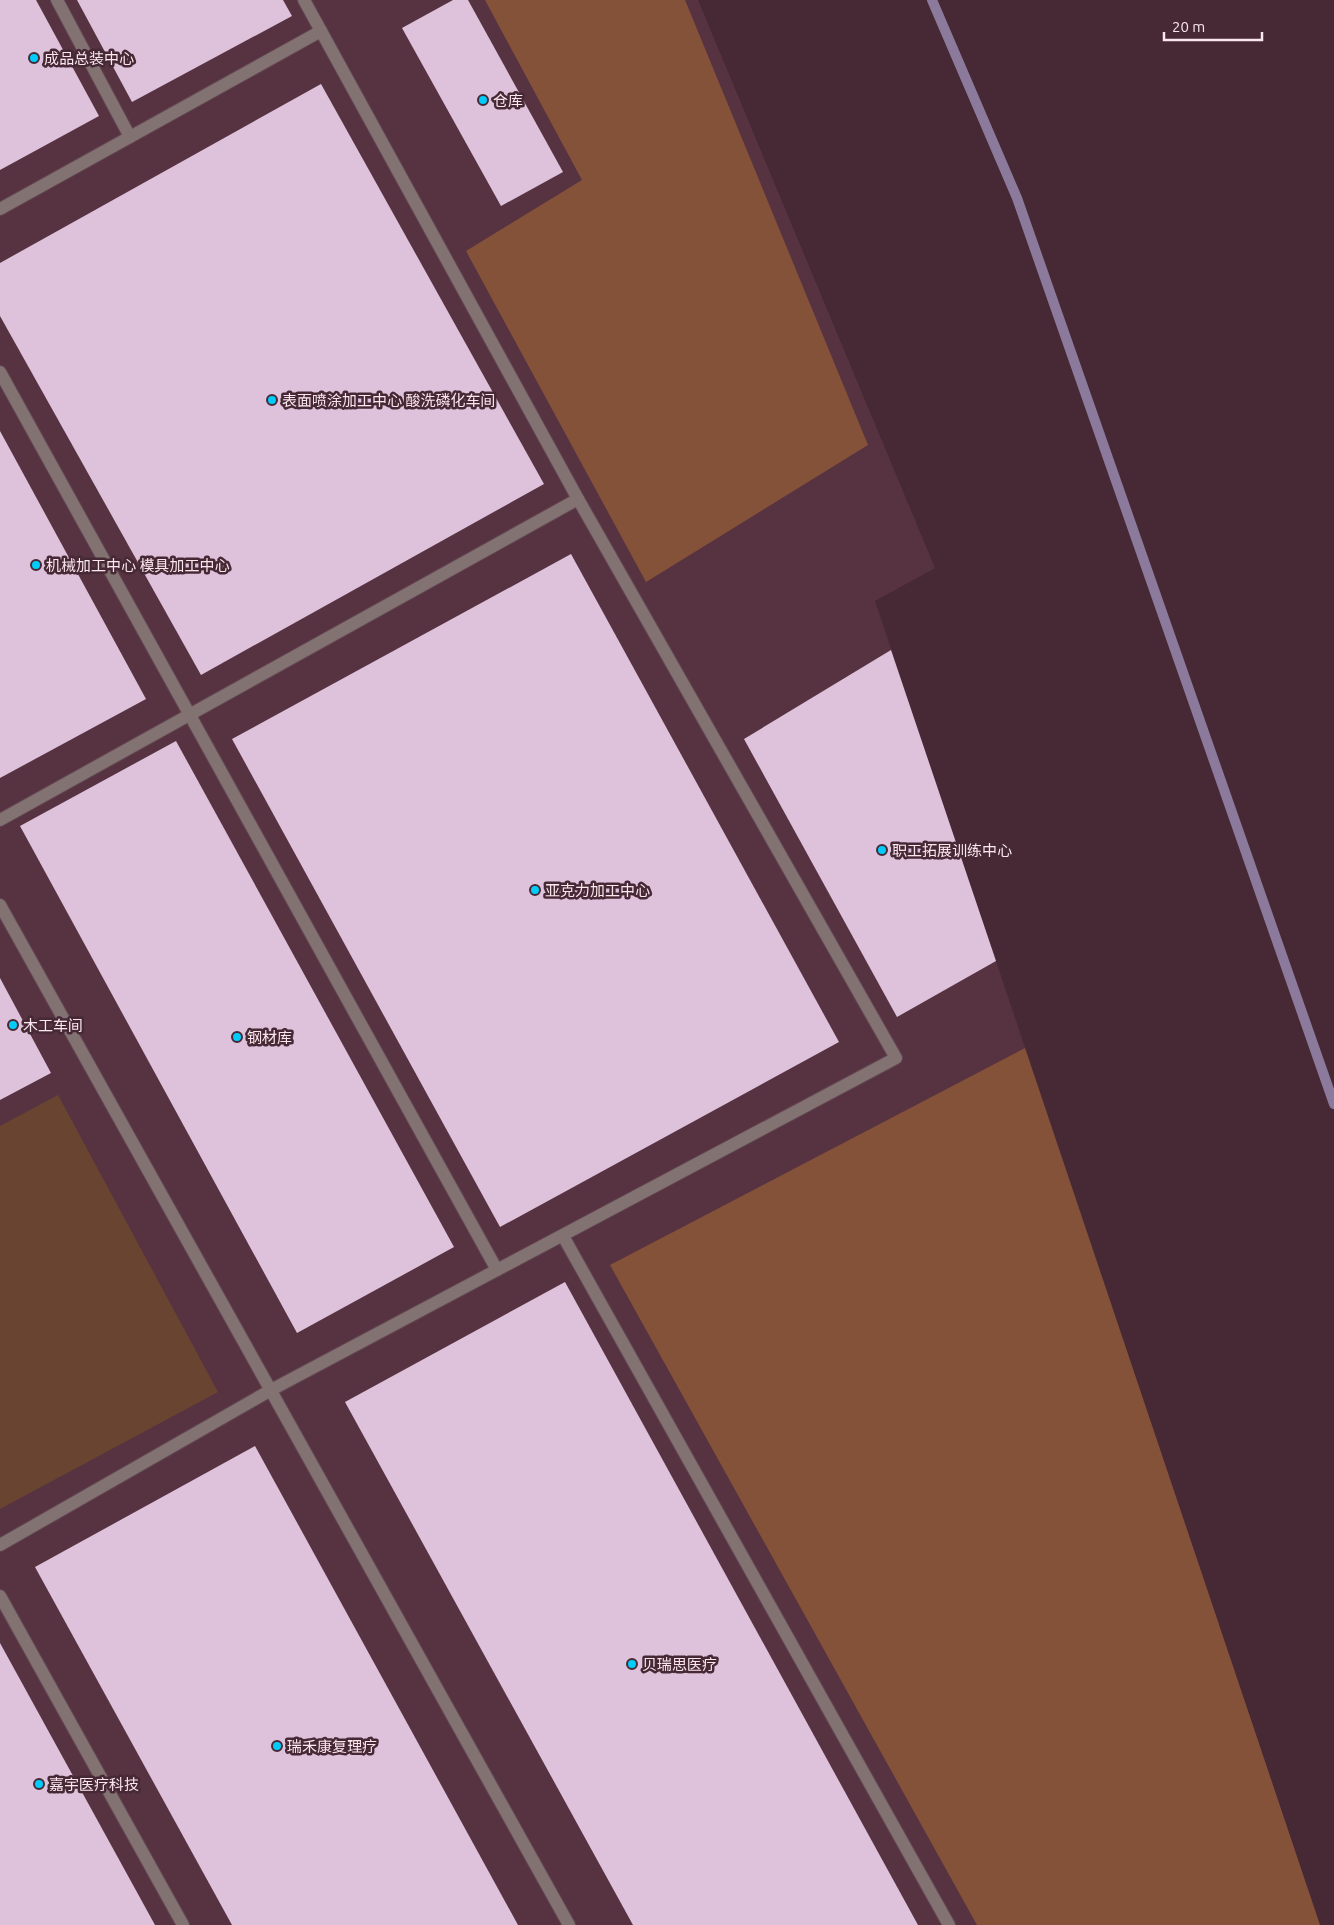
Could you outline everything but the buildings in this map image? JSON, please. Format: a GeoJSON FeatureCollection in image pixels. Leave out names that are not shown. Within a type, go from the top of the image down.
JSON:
{"type":"FeatureCollection","features":[{"type":"Feature","properties":{"kind":"lane"},"geometry":{"type":"LineString","coordinates":[[57,0],[130,137]]}},
{"type":"Feature","properties":{"kind":"lane"},"geometry":{"type":"LineString","coordinates":[[0,1545],[271,1390],[896,1058],[578,499],[304,0]]}},
{"type":"Feature","properties":{"kind":"lane"},"geometry":{"type":"LineString","coordinates":[[0,209],[321,31]]}},
{"type":"Feature","properties":{"kind":"lane"},"geometry":{"type":"LineString","coordinates":[[0,372],[497,1270]]}},
{"type":"Feature","properties":{"kind":"lane"},"geometry":{"type":"LineString","coordinates":[[0,820],[578,499]]}},
{"type":"Feature","properties":{"kind":"lane"},"geometry":{"type":"LineString","coordinates":[[0,905],[569,1925]]}},
{"type":"Feature","properties":{"kind":"lane"},"geometry":{"type":"LineString","coordinates":[[563,1236],[949,1925]]}},
{"type":"Feature","properties":{"kind":"lane"},"geometry":{"type":"LineString","coordinates":[[0,1596],[183,1925]]}},
{"type":"Feature","properties":{"kind":"shaded area"},"geometry":{"type":"Polygon","coordinates":[[[0,0],[698,0],[935,568],[875,601],[1320,1925],[0,1925],[0,0]]]}},
{"type":"Feature","properties":{"kind":"shaded area"},"geometry":{"type":"Polygon","coordinates":[[[485,0],[685,0],[868,445],[646,582],[466,251],[582,180],[485,0]]]}},
{"type":"Feature","properties":{"kind":"shaded area"},"geometry":{"type":"Polygon","coordinates":[[[1025,1048],[1320,1925],[977,1925],[610,1265],[1025,1048]]]}},
{"type":"Feature","properties":{"kind":"shaded area"},"geometry":{"type":"Polygon","coordinates":[[[58,1095],[218,1392],[0,1509],[0,1126],[58,1095]]]}},
{"type":"Feature","properties":{"kind":"waterway"},"geometry":{"type":"LineString","coordinates":[[932,0],[1017,198],[1334,1104]]}},
{"type":"Feature","properties":{"kind":"place","name":"成品总装中心"},"geometry":{"type":"Point","coordinates":[34,58]}},
{"type":"Feature","properties":{"kind":"place","name":"仓库"},"geometry":{"type":"Point","coordinates":[483,100]}},
{"type":"Feature","properties":{"kind":"place","name":"表面喷涂加工中心 酸洗磷化车间"},"geometry":{"type":"Point","coordinates":[272,400]}},
{"type":"Feature","properties":{"kind":"place","name":"机械加工中心 模具加工中心"},"geometry":{"type":"Point","coordinates":[36,565]}},
{"type":"Feature","properties":{"kind":"place","name":"职工拓展训练中心"},"geometry":{"type":"Point","coordinates":[882,850]}},
{"type":"Feature","properties":{"kind":"place","name":"亚克力加工中心"},"geometry":{"type":"Point","coordinates":[535,890]}},
{"type":"Feature","properties":{"kind":"place","name":"木工车间"},"geometry":{"type":"Point","coordinates":[13,1025]}},
{"type":"Feature","properties":{"kind":"place","name":"钢材库"},"geometry":{"type":"Point","coordinates":[237,1037]}},
{"type":"Feature","properties":{"kind":"place","name":"贝瑞思医疗"},"geometry":{"type":"Point","coordinates":[632,1664]}},
{"type":"Feature","properties":{"kind":"place","name":"瑞禾康复理疗"},"geometry":{"type":"Point","coordinates":[277,1746]}},
{"type":"Feature","properties":{"kind":"place","name":"嘉宇医疗科技"},"geometry":{"type":"Point","coordinates":[39,1784]}}]}
